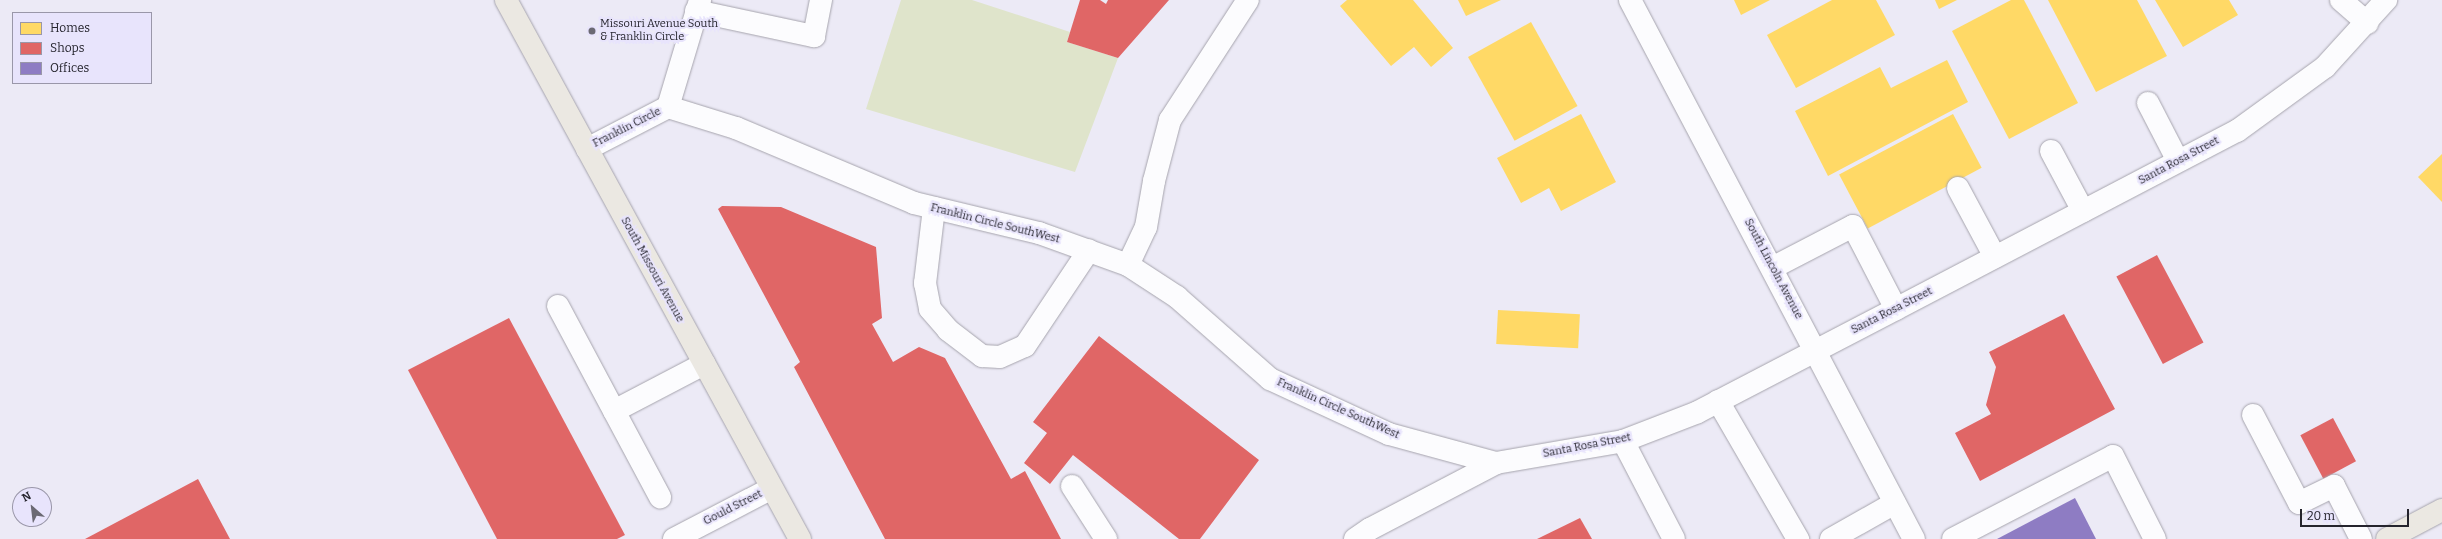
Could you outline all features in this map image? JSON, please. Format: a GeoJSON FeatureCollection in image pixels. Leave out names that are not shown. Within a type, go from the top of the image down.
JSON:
{"type":"FeatureCollection","features":[{"type":"Feature","properties":{"kind":"main road","name":"South Missouri Avenue"},"geometry":{"type":"LineString","coordinates":[[506,0],[800,539]]}},
{"type":"Feature","properties":{"kind":"main road"},"geometry":{"type":"LineString","coordinates":[[2387,539],[2442,510]]}},
{"type":"Feature","properties":{"kind":"main road"},"geometry":{"type":"LineString","coordinates":[[2398,539],[2415,524]]}},
{"type":"Feature","properties":{"kind":"street"},"geometry":{"type":"LineString","coordinates":[[668,107],[698,6],[814,36],[821,0]]}},
{"type":"Feature","properties":{"kind":"street"},"geometry":{"type":"LineString","coordinates":[[1128,265],[1146,227],[1154,181],[1170,120],[1248,0]]}},
{"type":"Feature","properties":{"kind":"street","name":"South Lincoln Avenue"},"geometry":{"type":"LineString","coordinates":[[1630,0],[1816,350],[1914,539]]}},
{"type":"Feature","properties":{"kind":"street"},"geometry":{"type":"LineString","coordinates":[[2342,0],[2367,22]]}},
{"type":"Feature","properties":{"kind":"street","name":"Santa Rosa Street"},"geometry":{"type":"LineString","coordinates":[[1356,539],[1370,529],[1496,463],[1623,441],[1698,412],[2237,131],[2325,67],[2386,0]]}},
{"type":"Feature","properties":{"kind":"street"},"geometry":{"type":"LineString","coordinates":[[2148,103],[2178,161]]}},
{"type":"Feature","properties":{"kind":"street","name":"Franklin Circle"},"geometry":{"type":"LineString","coordinates":[[587,149],[668,107]]}},
{"type":"Feature","properties":{"kind":"street","name":"Franklin Circle SouthWest"},"geometry":{"type":"LineString","coordinates":[[668,107],[736,128],[914,203],[1039,233],[1128,265],[1177,297],[1270,379],[1389,434],[1496,463]]}},
{"type":"Feature","properties":{"kind":"street"},"geometry":{"type":"LineString","coordinates":[[2051,151],[2083,211]]}},
{"type":"Feature","properties":{"kind":"street"},"geometry":{"type":"LineString","coordinates":[[1958,188],[1996,257]]}},
{"type":"Feature","properties":{"kind":"street"},"geometry":{"type":"LineString","coordinates":[[934,208],[925,283],[930,309],[948,330],[982,356],[1000,358],[1025,346],[1089,250]]}},
{"type":"Feature","properties":{"kind":"street"},"geometry":{"type":"LineString","coordinates":[[1772,268],[1853,226],[1896,309]]}},
{"type":"Feature","properties":{"kind":"street"},"geometry":{"type":"LineString","coordinates":[[558,306],[660,497]]}},
{"type":"Feature","properties":{"kind":"street"},"geometry":{"type":"LineString","coordinates":[[614,411],[704,364]]}},
{"type":"Feature","properties":{"kind":"street"},"geometry":{"type":"LineString","coordinates":[[1718,402],[1798,539]]}},
{"type":"Feature","properties":{"kind":"street"},"geometry":{"type":"LineString","coordinates":[[2253,415],[2299,504],[2334,486],[2361,539]]}},
{"type":"Feature","properties":{"kind":"street"},"geometry":{"type":"LineString","coordinates":[[1623,441],[1674,539]]}},
{"type":"Feature","properties":{"kind":"street"},"geometry":{"type":"LineString","coordinates":[[1953,539],[2113,456],[2155,539]]}},
{"type":"Feature","properties":{"kind":"street"},"geometry":{"type":"LineString","coordinates":[[1072,486],[1106,539]]}},
{"type":"Feature","properties":{"kind":"street","name":"Gould Street"},"geometry":{"type":"LineString","coordinates":[[674,539],[772,488]]}},
{"type":"Feature","properties":{"kind":"street"},"geometry":{"type":"LineString","coordinates":[[1831,539],[1895,503]]}},
{"type":"Feature","properties":{"kind":"green space"},"geometry":{"type":"Polygon","coordinates":[[[901,0],[972,0],[1070,32],[1067,42],[1118,58],[1075,172],[866,109],[901,0]]]}},
{"type":"Feature","properties":{"kind":"building: Homes"},"geometry":{"type":"Polygon","coordinates":[[[1347,0],[1413,0],[1453,48],[1431,67],[1414,47],[1391,66],[1340,6],[1347,0]]]}},
{"type":"Feature","properties":{"kind":"building: Homes"},"geometry":{"type":"Polygon","coordinates":[[[1458,0],[1501,0],[1466,16],[1458,0]]]}},
{"type":"Feature","properties":{"kind":"building: Homes"},"geometry":{"type":"Polygon","coordinates":[[[1734,0],[1770,0],[1741,15],[1734,0]]]}},
{"type":"Feature","properties":{"kind":"building: Homes"},"geometry":{"type":"Polygon","coordinates":[[[1832,0],[1876,0],[1895,35],[1796,88],[1767,35],[1832,0]]]}},
{"type":"Feature","properties":{"kind":"building: Homes"},"geometry":{"type":"Polygon","coordinates":[[[1935,0],[1957,0],[1939,9],[1935,0]]]}},
{"type":"Feature","properties":{"kind":"building: Homes"},"geometry":{"type":"Polygon","coordinates":[[[2011,0],[2024,0],[2078,103],[2009,139],[1952,31],[2011,0]]]}},
{"type":"Feature","properties":{"kind":"building: Homes"},"geometry":{"type":"Polygon","coordinates":[[[2048,0],[2137,0],[2167,56],[2096,92],[2048,0]]]}},
{"type":"Feature","properties":{"kind":"building: Homes"},"geometry":{"type":"Polygon","coordinates":[[[2155,0],[2229,0],[2238,15],[2183,47],[2155,0]]]}},
{"type":"Feature","properties":{"kind":"building: Homes"},"geometry":{"type":"Polygon","coordinates":[[[1531,22],[1578,106],[1515,141],[1468,57],[1531,22]]]}},
{"type":"Feature","properties":{"kind":"building: Homes"},"geometry":{"type":"Polygon","coordinates":[[[1947,60],[1968,102],[1828,176],[1795,111],[1880,67],[1891,88],[1947,60]]]}},
{"type":"Feature","properties":{"kind":"building: Homes"},"geometry":{"type":"Polygon","coordinates":[[[1581,114],[1616,182],[1561,211],[1549,188],[1521,203],[1497,158],[1581,114]]]}},
{"type":"Feature","properties":{"kind":"building: Homes"},"geometry":{"type":"Polygon","coordinates":[[[1953,114],[1982,168],[1868,228],[1839,175],[1953,114]]]}},
{"type":"Feature","properties":{"kind":"building: Homes"},"geometry":{"type":"Polygon","coordinates":[[[2442,154],[2442,202],[2418,177],[2442,154]]]}},
{"type":"Feature","properties":{"kind":"building: Homes"},"geometry":{"type":"Polygon","coordinates":[[[1498,310],[1580,314],[1578,348],[1496,344],[1498,310]]]}},
{"type":"Feature","properties":{"kind":"building: Shops"},"geometry":{"type":"Polygon","coordinates":[[[1080,0],[1100,0],[1106,4],[1108,0],[1169,0],[1118,58],[1067,42],[1080,0]]]}},
{"type":"Feature","properties":{"kind":"building: Shops"},"geometry":{"type":"Polygon","coordinates":[[[722,206],[781,207],[876,247],[882,318],[872,324],[893,362],[919,347],[945,358],[1011,479],[1025,471],[1061,539],[885,539],[794,367],[800,362],[718,209],[722,206]]]}},
{"type":"Feature","properties":{"kind":"building: Shops"},"geometry":{"type":"Polygon","coordinates":[[[2157,255],[2203,342],[2163,364],[2116,277],[2157,255]]]}},
{"type":"Feature","properties":{"kind":"building: Shops"},"geometry":{"type":"Polygon","coordinates":[[[2064,314],[2115,409],[1980,481],[1955,433],[1991,414],[1986,405],[1996,367],[1989,352],[2064,314]]]}},
{"type":"Feature","properties":{"kind":"building: Shops"},"geometry":{"type":"Polygon","coordinates":[[[509,318],[625,535],[617,539],[497,539],[408,370],[509,318]]]}},
{"type":"Feature","properties":{"kind":"building: Shops"},"geometry":{"type":"Polygon","coordinates":[[[1099,336],[1259,460],[1200,539],[1179,539],[1073,455],[1050,484],[1024,463],[1047,433],[1033,422],[1099,336]]]}},
{"type":"Feature","properties":{"kind":"building: Shops"},"geometry":{"type":"Polygon","coordinates":[[[2333,418],[2356,461],[2323,479],[2300,435],[2333,418]]]}},
{"type":"Feature","properties":{"kind":"building: Shops"},"geometry":{"type":"Polygon","coordinates":[[[198,479],[230,539],[85,539],[198,479]]]}},
{"type":"Feature","properties":{"kind":"building: Shops"},"geometry":{"type":"Polygon","coordinates":[[[1580,518],[1592,539],[1537,539],[1580,518]]]}},
{"type":"Feature","properties":{"kind":"building: Offices"},"geometry":{"type":"Polygon","coordinates":[[[2075,498],[2096,539],[1997,539],[2075,498]]]}},
{"type":"Feature","properties":{"kind":"place","name":"Missouri Avenue South & Franklin Circle"},"geometry":{"type":"Point","coordinates":[592,31]}}]}
